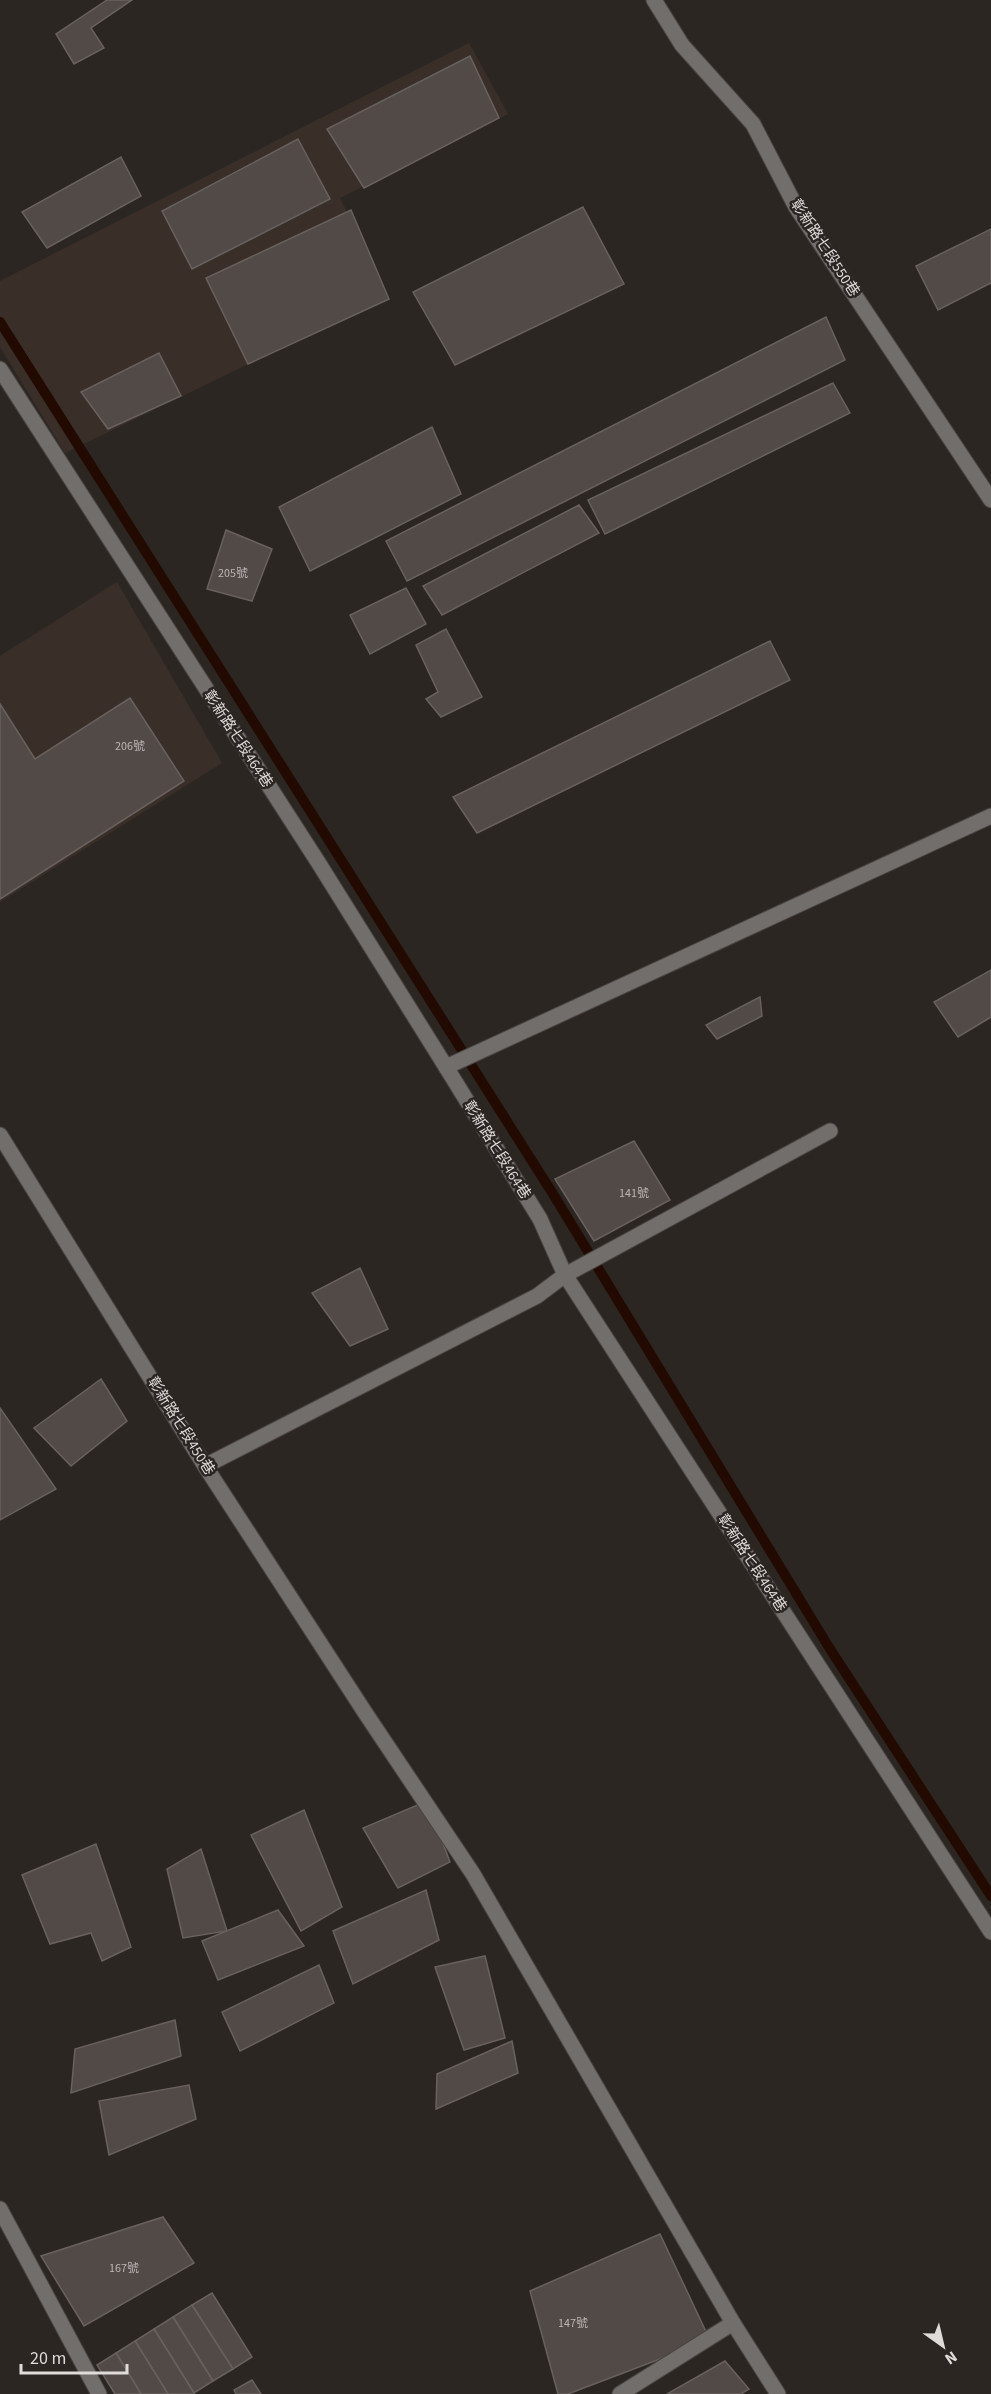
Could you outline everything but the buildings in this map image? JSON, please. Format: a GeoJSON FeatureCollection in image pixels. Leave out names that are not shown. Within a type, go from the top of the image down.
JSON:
{"type":"FeatureCollection","features":[{"type":"Feature","properties":{"kind":"street","name":"彰新路七段550巷"},"geometry":{"type":"LineString","coordinates":[[654,0],[682,45],[753,124],[796,207],[991,500]]}},
{"type":"Feature","properties":{"kind":"street","name":"彰新路七段464巷"},"geometry":{"type":"LineString","coordinates":[[0,369],[311,852],[446,1067],[540,1219],[565,1275],[991,1932]]}},
{"type":"Feature","properties":{"kind":"street"},"geometry":{"type":"LineString","coordinates":[[446,1067],[991,816]]}},
{"type":"Feature","properties":{"kind":"street"},"geometry":{"type":"LineString","coordinates":[[206,1466],[537,1296],[565,1275],[830,1131]]}},
{"type":"Feature","properties":{"kind":"street","name":"彰新路七段450巷"},"geometry":{"type":"LineString","coordinates":[[0,1135],[206,1466],[366,1714],[473,1874],[733,2324],[778,2394]]}},
{"type":"Feature","properties":{"kind":"street"},"geometry":{"type":"LineString","coordinates":[[0,2209],[99,2394]]}},
{"type":"Feature","properties":{"kind":"street"},"geometry":{"type":"LineString","coordinates":[[620,2394],[733,2324]]}},
{"type":"Feature","properties":{"kind":"shaded area"},"geometry":{"type":"Polygon","coordinates":[[[469,43],[508,114],[340,198],[388,296],[65,453],[0,347],[0,281],[469,43]]]}},
{"type":"Feature","properties":{"kind":"shaded area"},"geometry":{"type":"Polygon","coordinates":[[[117,582],[222,763],[0,902],[0,656],[117,582]]]}},
{"type":"Feature","properties":{"kind":"waterway"},"geometry":{"type":"LineString","coordinates":[[0,322],[553,1194],[830,1649],[991,1896]]}}]}
